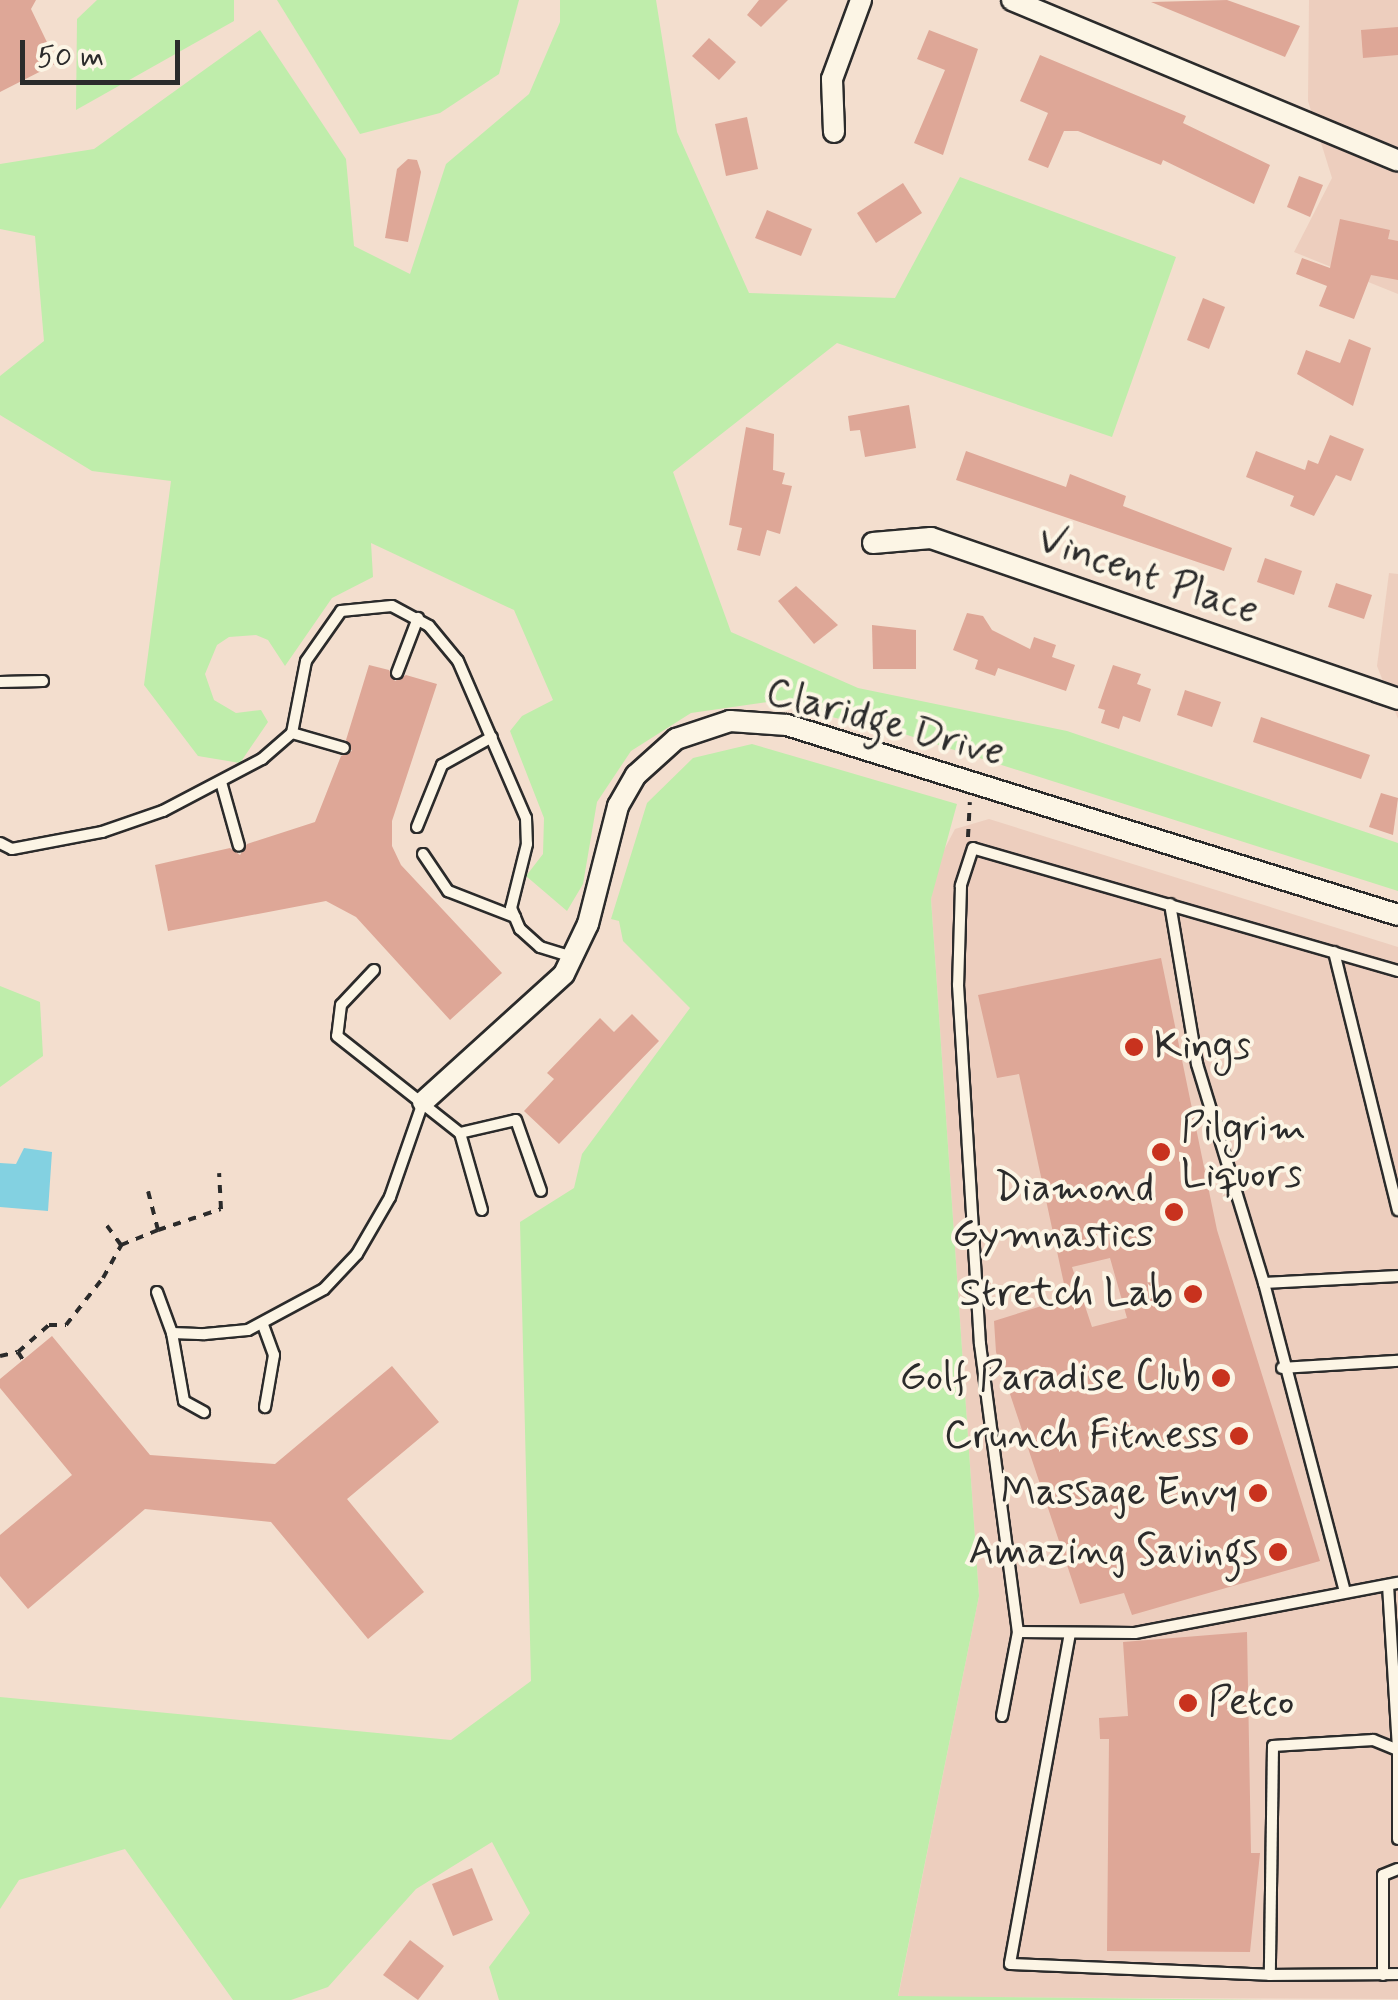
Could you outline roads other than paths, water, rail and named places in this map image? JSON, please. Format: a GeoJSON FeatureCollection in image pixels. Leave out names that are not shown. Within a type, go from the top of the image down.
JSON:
{"type":"FeatureCollection","features":[{"type":"Feature","properties":{"kind":"street"},"geometry":{"type":"LineString","coordinates":[[834,132],[832,79],[861,0]]}},
{"type":"Feature","properties":{"kind":"street"},"geometry":{"type":"LineString","coordinates":[[1012,0],[1398,161]]}},
{"type":"Feature","properties":{"kind":"street","name":"Vincent Place"},"geometry":{"type":"LineString","coordinates":[[873,543],[931,538],[1398,699]]}},
{"type":"Feature","properties":{"kind":"street","name":"Claridge Drive"},"geometry":{"type":"LineString","coordinates":[[423,1102],[551,990],[574,957],[612,824],[636,775],[693,731],[749,720],[787,724],[1398,916]]}},
{"type":"Feature","properties":{"kind":"lane"},"geometry":{"type":"LineString","coordinates":[[0,843],[12,849],[94,834],[221,782],[292,733],[306,661],[341,612],[376,603],[418,618],[458,660],[526,818],[527,844],[513,887],[515,917]]}},
{"type":"Feature","properties":{"kind":"lane"},"geometry":{"type":"LineString","coordinates":[[396,672],[418,618]]}},
{"type":"Feature","properties":{"kind":"lane"},"geometry":{"type":"LineString","coordinates":[[0,682],[43,681]]}},
{"type":"Feature","properties":{"kind":"lane"},"geometry":{"type":"LineString","coordinates":[[292,733],[344,748]]}},
{"type":"Feature","properties":{"kind":"lane"},"geometry":{"type":"LineString","coordinates":[[418,827],[442,765],[492,738]]}},
{"type":"Feature","properties":{"kind":"lane"},"geometry":{"type":"LineString","coordinates":[[221,782],[239,846]]}},
{"type":"Feature","properties":{"kind":"lane"},"geometry":{"type":"LineString","coordinates":[[1002,1716],[1018,1632],[980,1344],[958,985],[961,886],[973,848],[1398,971]]}},
{"type":"Feature","properties":{"kind":"lane"},"geometry":{"type":"LineString","coordinates":[[423,854],[448,891],[515,917],[540,947],[574,957]]}},
{"type":"Feature","properties":{"kind":"lane"},"geometry":{"type":"LineString","coordinates":[[1170,904],[1197,1064],[1264,1284],[1282,1368],[1344,1591]]}},
{"type":"Feature","properties":{"kind":"lane"},"geometry":{"type":"LineString","coordinates":[[1334,952],[1398,1210]]}},
{"type":"Feature","properties":{"kind":"lane"},"geometry":{"type":"LineString","coordinates":[[374,970],[341,1005],[338,1036],[460,1132],[482,1210]]}},
{"type":"Feature","properties":{"kind":"lane"},"geometry":{"type":"LineString","coordinates":[[172,1333],[263,1325],[324,1289],[357,1254],[390,1196],[423,1102]]}},
{"type":"Feature","properties":{"kind":"lane"},"geometry":{"type":"LineString","coordinates":[[460,1132],[516,1120],[541,1191]]}},
{"type":"Feature","properties":{"kind":"lane"},"geometry":{"type":"LineString","coordinates":[[1264,1284],[1398,1276]]}},
{"type":"Feature","properties":{"kind":"lane"},"geometry":{"type":"LineString","coordinates":[[157,1292],[172,1333],[184,1401],[204,1412]]}},
{"type":"Feature","properties":{"kind":"lane"},"geometry":{"type":"LineString","coordinates":[[263,1325],[274,1355],[265,1407]]}},
{"type":"Feature","properties":{"kind":"lane"},"geometry":{"type":"LineString","coordinates":[[1282,1368],[1398,1361]]}},
{"type":"Feature","properties":{"kind":"lane"},"geometry":{"type":"LineString","coordinates":[[1018,1632],[1134,1633],[1393,1584],[1398,1839]]}},
{"type":"Feature","properties":{"kind":"lane"},"geometry":{"type":"LineString","coordinates":[[1070,1633],[1010,1964],[1270,1975],[1398,1974]]}},
{"type":"Feature","properties":{"kind":"lane"},"geometry":{"type":"LineString","coordinates":[[1270,1975],[1273,1746],[1373,1740],[1398,1750]]}},
{"type":"Feature","properties":{"kind":"lane"},"geometry":{"type":"LineString","coordinates":[[1383,1975],[1383,1875],[1398,1869]]}},
{"type":"Feature","properties":{"kind":"water"},"geometry":{"type":"Polygon","coordinates":[[[24,1148],[52,1152],[48,1211],[0,1207],[0,1163],[16,1164],[24,1148]]]}},
{"type":"Feature","properties":{"kind":"place","name":"Kings"},"geometry":{"type":"Point","coordinates":[1134,1047]}},
{"type":"Feature","properties":{"kind":"place","name":"Pilgrim Liquors"},"geometry":{"type":"Point","coordinates":[1161,1152]}},
{"type":"Feature","properties":{"kind":"place","name":"Diamond Gymnastics"},"geometry":{"type":"Point","coordinates":[1174,1212]}},
{"type":"Feature","properties":{"kind":"place","name":"Stretch Lab"},"geometry":{"type":"Point","coordinates":[1193,1294]}},
{"type":"Feature","properties":{"kind":"place","name":"Golf Paradise Club"},"geometry":{"type":"Point","coordinates":[1221,1378]}},
{"type":"Feature","properties":{"kind":"place","name":"Crunch Fitness"},"geometry":{"type":"Point","coordinates":[1239,1436]}},
{"type":"Feature","properties":{"kind":"place","name":"Massage Envy"},"geometry":{"type":"Point","coordinates":[1258,1493]}},
{"type":"Feature","properties":{"kind":"place","name":"Amazing Savings"},"geometry":{"type":"Point","coordinates":[1278,1552]}},
{"type":"Feature","properties":{"kind":"place","name":"Petco"},"geometry":{"type":"Point","coordinates":[1188,1703]}}]}
